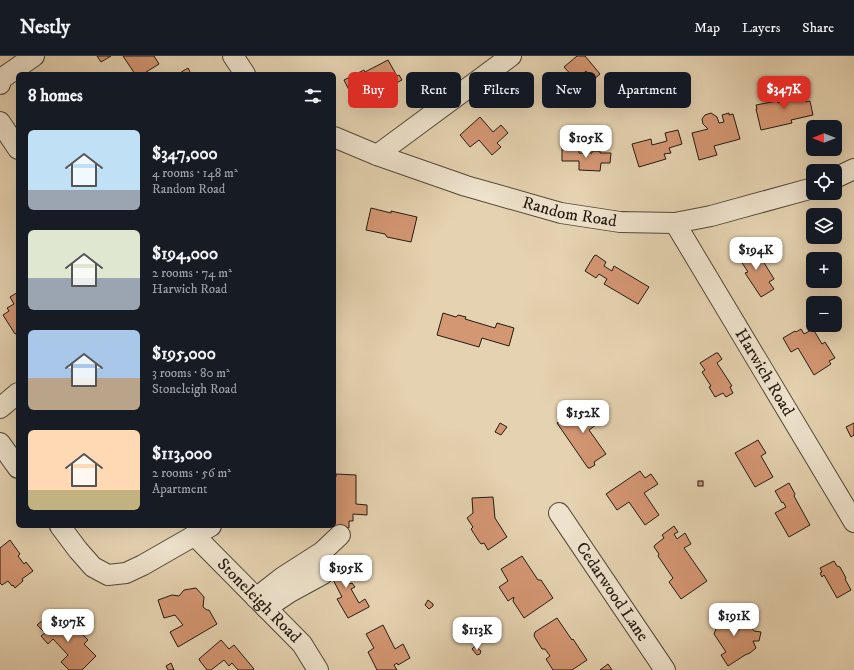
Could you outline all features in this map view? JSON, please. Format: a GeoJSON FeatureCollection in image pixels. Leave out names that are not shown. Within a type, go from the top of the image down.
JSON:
{"type":"FeatureCollection","features":[{"type":"Feature","properties":{"kind":"street"},"geometry":{"type":"LineString","coordinates":[[0,84],[1,79],[34,56]]}},
{"type":"Feature","properties":{"kind":"street"},"geometry":{"type":"LineString","coordinates":[[233,56],[243,72]]}},
{"type":"Feature","properties":{"kind":"street"},"geometry":{"type":"LineString","coordinates":[[377,155],[511,56]]}},
{"type":"Feature","properties":{"kind":"street"},"geometry":{"type":"LineString","coordinates":[[0,122],[16,146]]}},
{"type":"Feature","properties":{"kind":"street","name":"Random Road"},"geometry":{"type":"LineString","coordinates":[[336,138],[377,155],[466,186],[561,213],[620,222],[675,223],[711,216],[806,190]]}},
{"type":"Feature","properties":{"kind":"street"},"geometry":{"type":"LineString","coordinates":[[842,175],[854,169]]}},
{"type":"Feature","properties":{"kind":"street","name":"Harwich Road"},"geometry":{"type":"LineString","coordinates":[[675,223],[854,522]]}},
{"type":"Feature","properties":{"kind":"street"},"geometry":{"type":"LineString","coordinates":[[0,408],[16,395]]}},
{"type":"Feature","properties":{"kind":"street"},"geometry":{"type":"LineString","coordinates":[[0,443],[16,465]]}},
{"type":"Feature","properties":{"kind":"street","name":"Cedarwood Lane"},"geometry":{"type":"LineString","coordinates":[[559,513],[665,670]]}},
{"type":"Feature","properties":{"kind":"street"},"geometry":{"type":"LineString","coordinates":[[62,528],[93,567],[108,575],[126,573],[203,531]]}},
{"type":"Feature","properties":{"kind":"street","name":"Stoneleigh Road"},"geometry":{"type":"LineString","coordinates":[[203,531],[261,603],[302,644],[318,670]]}},
{"type":"Feature","properties":{"kind":"street"},"geometry":{"type":"LineString","coordinates":[[261,603],[283,577],[322,552],[340,535]]}},
{"type":"Feature","properties":{"kind":"street"},"geometry":{"type":"LineString","coordinates":[[261,603],[290,592],[323,574]]}},
{"type":"Feature","properties":{"kind":"building"},"geometry":{"type":"Polygon","coordinates":[[[97,56],[111,56],[101,62],[97,56]]]}},
{"type":"Feature","properties":{"kind":"building"},"geometry":{"type":"Polygon","coordinates":[[[123,56],[154,56],[159,64],[146,72],[134,72],[123,56]]]}},
{"type":"Feature","properties":{"kind":"building"},"geometry":{"type":"Polygon","coordinates":[[[577,56],[585,56],[600,74],[596,77],[596,72],[569,72],[564,67],[577,56]]]}},
{"type":"Feature","properties":{"kind":"building"},"geometry":{"type":"Polygon","coordinates":[[[388,60],[395,72],[365,72],[388,60]]]}},
{"type":"Feature","properties":{"kind":"building"},"geometry":{"type":"Polygon","coordinates":[[[188,68],[190,72],[181,72],[188,68]]]}},
{"type":"Feature","properties":{"kind":"building"},"geometry":{"type":"Polygon","coordinates":[[[399,75],[402,80],[398,82],[398,76],[399,75]]]}},
{"type":"Feature","properties":{"kind":"building"},"geometry":{"type":"Polygon","coordinates":[[[348,78],[348,88],[344,80],[348,78]]]}},
{"type":"Feature","properties":{"kind":"building"},"geometry":{"type":"Polygon","coordinates":[[[802,87],[806,102],[810,101],[813,115],[791,120],[792,123],[761,130],[756,105],[777,101],[778,103],[785,100],[783,95],[790,93],[789,90],[802,87]]]}},
{"type":"Feature","properties":{"kind":"building"},"geometry":{"type":"Polygon","coordinates":[[[711,113],[717,117],[719,123],[724,122],[722,115],[729,113],[729,115],[733,114],[740,139],[714,146],[717,155],[699,160],[692,133],[708,129],[703,124],[702,119],[705,115],[711,113]]]}},
{"type":"Feature","properties":{"kind":"building"},"geometry":{"type":"Polygon","coordinates":[[[480,117],[493,132],[501,125],[508,133],[497,143],[501,147],[492,155],[479,140],[470,147],[460,135],[480,117]]]}},
{"type":"Feature","properties":{"kind":"building"},"geometry":{"type":"Polygon","coordinates":[[[678,130],[682,144],[669,148],[671,153],[664,154],[666,159],[639,167],[632,144],[651,139],[652,145],[667,141],[665,133],[678,130]]]}},
{"type":"Feature","properties":{"kind":"building"},"geometry":{"type":"Polygon","coordinates":[[[562,147],[579,148],[579,153],[592,153],[592,151],[600,151],[600,153],[611,153],[610,163],[601,163],[600,171],[579,170],[579,161],[562,161],[562,147]]]}},
{"type":"Feature","properties":{"kind":"building"},"geometry":{"type":"Polygon","coordinates":[[[371,208],[417,217],[411,242],[387,237],[385,234],[366,230],[371,208]]]}},
{"type":"Feature","properties":{"kind":"building"},"geometry":{"type":"Polygon","coordinates":[[[747,244],[759,264],[763,261],[774,279],[769,282],[774,289],[761,297],[745,273],[748,272],[735,252],[747,244]]]}},
{"type":"Feature","properties":{"kind":"building"},"geometry":{"type":"Polygon","coordinates":[[[596,255],[606,262],[604,266],[612,271],[614,266],[649,287],[638,304],[604,284],[607,279],[599,274],[596,278],[585,271],[596,255]]]}},
{"type":"Feature","properties":{"kind":"building"},"geometry":{"type":"Polygon","coordinates":[[[16,293],[15,334],[3,315],[9,311],[7,308],[14,304],[10,297],[16,293]]]}},
{"type":"Feature","properties":{"kind":"building"},"geometry":{"type":"Polygon","coordinates":[[[443,313],[456,317],[458,315],[466,317],[465,319],[495,328],[497,323],[514,328],[509,346],[482,338],[479,347],[437,335],[443,313]]]}},
{"type":"Feature","properties":{"kind":"building"},"geometry":{"type":"Polygon","coordinates":[[[801,329],[804,334],[808,332],[815,332],[822,344],[825,342],[835,358],[829,361],[831,364],[814,375],[798,348],[791,352],[783,338],[795,331],[796,332],[801,329]]]}},
{"type":"Feature","properties":{"kind":"building"},"geometry":{"type":"Polygon","coordinates":[[[718,353],[722,359],[717,363],[732,386],[730,387],[733,393],[726,397],[723,393],[715,397],[709,387],[711,386],[702,372],[705,370],[700,363],[718,353]]]}},
{"type":"Feature","properties":{"kind":"building"},"geometry":{"type":"Polygon","coordinates":[[[587,403],[600,422],[589,430],[606,454],[594,462],[595,465],[590,468],[588,468],[557,423],[587,403]]]}},
{"type":"Feature","properties":{"kind":"building"},"geometry":{"type":"Polygon","coordinates":[[[500,423],[507,427],[501,435],[495,432],[500,423]]]}},
{"type":"Feature","properties":{"kind":"building"},"geometry":{"type":"Polygon","coordinates":[[[854,423],[854,435],[851,437],[846,427],[854,423]]]}},
{"type":"Feature","properties":{"kind":"building"},"geometry":{"type":"Polygon","coordinates":[[[758,440],[766,453],[761,456],[773,477],[755,487],[735,453],[758,440]]]}},
{"type":"Feature","properties":{"kind":"building"},"geometry":{"type":"Polygon","coordinates":[[[640,471],[645,478],[651,474],[658,484],[644,493],[659,515],[645,525],[629,502],[617,510],[606,494],[640,471]]]}},
{"type":"Feature","properties":{"kind":"building"},"geometry":{"type":"Polygon","coordinates":[[[336,474],[356,475],[356,504],[367,505],[367,515],[353,514],[353,521],[349,521],[349,528],[336,527],[336,474]]]}},
{"type":"Feature","properties":{"kind":"building"},"geometry":{"type":"Polygon","coordinates":[[[698,481],[703,481],[703,486],[698,486],[698,481]]]}},
{"type":"Feature","properties":{"kind":"building"},"geometry":{"type":"Polygon","coordinates":[[[789,483],[795,494],[794,496],[810,525],[789,537],[775,513],[786,507],[775,491],[789,483]]]}},
{"type":"Feature","properties":{"kind":"building"},"geometry":{"type":"Polygon","coordinates":[[[493,497],[495,518],[507,537],[488,550],[484,543],[481,544],[478,540],[471,529],[473,527],[467,518],[473,513],[472,498],[493,497]]]}},
{"type":"Feature","properties":{"kind":"building"},"geometry":{"type":"Polygon","coordinates":[[[674,526],[678,532],[674,534],[677,539],[685,533],[691,544],[684,548],[707,581],[681,599],[669,582],[673,578],[658,556],[659,554],[654,547],[664,538],[662,535],[674,526]]]}},
{"type":"Feature","properties":{"kind":"building"},"geometry":{"type":"Polygon","coordinates":[[[10,540],[20,554],[18,556],[24,564],[26,562],[33,571],[22,579],[23,581],[15,588],[8,581],[2,585],[0,583],[0,548],[10,540]]]}},
{"type":"Feature","properties":{"kind":"building"},"geometry":{"type":"Polygon","coordinates":[[[522,556],[538,580],[541,580],[553,598],[524,618],[513,601],[514,597],[508,601],[499,587],[508,581],[501,569],[522,556]]]}},
{"type":"Feature","properties":{"kind":"building"},"geometry":{"type":"Polygon","coordinates":[[[345,558],[352,572],[345,576],[349,584],[352,583],[355,587],[351,589],[359,603],[365,599],[369,606],[348,618],[337,599],[342,597],[327,568],[345,558]]]}},
{"type":"Feature","properties":{"kind":"building"},"geometry":{"type":"Polygon","coordinates":[[[834,561],[837,566],[840,567],[851,590],[837,598],[824,575],[822,577],[820,573],[822,572],[820,568],[834,561]]]}},
{"type":"Feature","properties":{"kind":"building"},"geometry":{"type":"Polygon","coordinates":[[[196,588],[204,597],[203,607],[209,610],[217,624],[178,647],[170,632],[183,625],[175,615],[164,618],[158,600],[172,595],[179,596],[184,590],[196,588]]]}},
{"type":"Feature","properties":{"kind":"building"},"geometry":{"type":"Polygon","coordinates":[[[428,600],[433,604],[433,606],[429,609],[425,605],[428,600]]]}},
{"type":"Feature","properties":{"kind":"building"},"geometry":{"type":"Polygon","coordinates":[[[723,609],[736,628],[736,632],[744,625],[744,618],[752,619],[750,626],[754,631],[761,632],[759,641],[753,641],[756,648],[728,666],[721,655],[726,652],[714,634],[716,629],[709,618],[723,609]]]}},
{"type":"Feature","properties":{"kind":"building"},"geometry":{"type":"Polygon","coordinates":[[[49,615],[62,629],[71,622],[88,640],[84,644],[96,656],[82,670],[69,670],[61,662],[68,655],[53,639],[48,644],[41,636],[45,633],[37,625],[49,615]]]}},
{"type":"Feature","properties":{"kind":"building"},"geometry":{"type":"Polygon","coordinates":[[[557,618],[587,660],[572,670],[553,670],[546,659],[550,656],[545,649],[542,649],[534,636],[535,632],[557,618]]]}},
{"type":"Feature","properties":{"kind":"building"},"geometry":{"type":"Polygon","coordinates":[[[383,625],[395,649],[403,644],[410,658],[398,665],[397,663],[394,665],[397,670],[377,670],[368,652],[374,648],[366,634],[383,625]]]}},
{"type":"Feature","properties":{"kind":"building"},"geometry":{"type":"Polygon","coordinates":[[[221,640],[229,649],[234,645],[254,669],[238,670],[232,663],[229,666],[224,660],[211,670],[207,670],[199,659],[221,640]]]}},
{"type":"Feature","properties":{"kind":"building"},"geometry":{"type":"Polygon","coordinates":[[[475,646],[481,651],[480,654],[477,655],[472,649],[475,646]]]}},
{"type":"Feature","properties":{"kind":"building"},"geometry":{"type":"Polygon","coordinates":[[[171,663],[174,670],[168,670],[166,666],[171,663]]]}},
{"type":"Feature","properties":{"kind":"building"},"geometry":{"type":"Polygon","coordinates":[[[608,664],[612,670],[600,670],[608,664]]]}}]}
